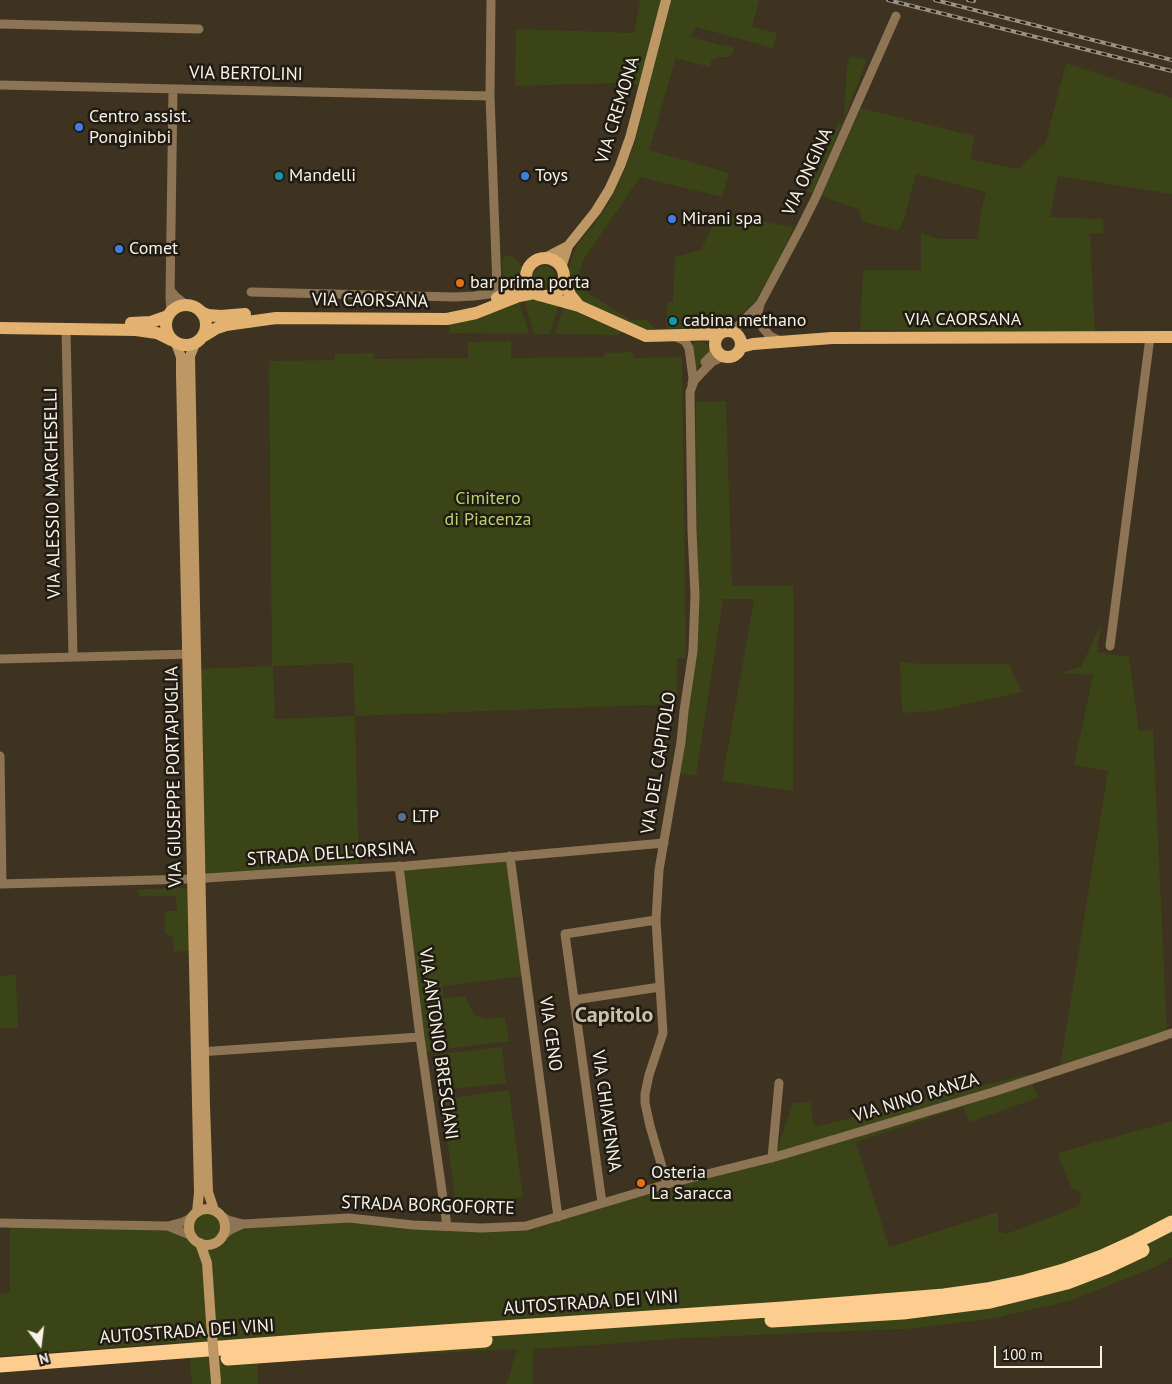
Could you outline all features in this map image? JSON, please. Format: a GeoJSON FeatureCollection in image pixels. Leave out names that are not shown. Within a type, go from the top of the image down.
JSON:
{"type":"FeatureCollection","features":[{"type":"Feature","properties":{"kind":"highway","name":"AUTOSTRADA DEI VINI"},"geometry":{"type":"LineString","coordinates":[[0,1364],[944,1296],[996,1288],[1064,1271],[1137,1242],[1172,1223]]}},
{"type":"Feature","properties":{"kind":"highway","name":"AUTOSTRADA DEI VINI"},"geometry":{"type":"LineString","coordinates":[[0,1376],[154,1363],[913,1311],[990,1301],[1067,1282],[1144,1250],[1172,1234]]}},
{"type":"Feature","properties":{"kind":"main road","name":"VIA CREMONA"},"geometry":{"type":"LineString","coordinates":[[568,246],[596,211],[609,190],[620,166],[630,138],[666,0]]}},
{"type":"Feature","properties":{"kind":"main road"},"geometry":{"type":"LineString","coordinates":[[568,246],[546,258],[533,262],[529,267],[526,278],[530,288],[538,294],[579,306],[646,336],[680,336],[716,341]]}},
{"type":"Feature","properties":{"kind":"main road"},"geometry":{"type":"LineString","coordinates":[[561,268],[568,246]]}},
{"type":"Feature","properties":{"kind":"main road"},"geometry":{"type":"LineString","coordinates":[[546,258],[557,263],[561,268],[563,281],[579,306]]}},
{"type":"Feature","properties":{"kind":"main road","name":"VIA CAORSANA"},"geometry":{"type":"LineString","coordinates":[[201,312],[208,315],[221,316],[275,311],[446,313],[496,299],[526,278]]}},
{"type":"Feature","properties":{"kind":"main road"},"geometry":{"type":"LineString","coordinates":[[538,294],[548,296],[558,290],[563,281]]}},
{"type":"Feature","properties":{"kind":"main road","name":"VIA CAORSANA"},"geometry":{"type":"LineString","coordinates":[[200,340],[217,328],[226,325],[276,318],[447,319],[476,314],[519,296],[538,294]]}},
{"type":"Feature","properties":{"kind":"main road"},"geometry":{"type":"LineString","coordinates":[[0,320],[142,323],[155,321],[180,306],[186,305],[192,306],[201,312],[206,323],[206,330],[200,340],[189,346],[182,346],[157,333],[142,331],[0,328]]}},
{"type":"Feature","properties":{"kind":"main road"},"geometry":{"type":"LineString","coordinates":[[169,314],[166,329],[174,341]]}},
{"type":"Feature","properties":{"kind":"main road"},"geometry":{"type":"LineString","coordinates":[[727,330],[735,332],[747,346],[732,356],[724,356],[716,350],[716,341],[727,330]]}},
{"type":"Feature","properties":{"kind":"main road","name":"VIA CAORSANA"},"geometry":{"type":"LineString","coordinates":[[747,346],[832,338],[1172,337]]}},
{"type":"Feature","properties":{"kind":"main road","name":"VIA GIUSEPPE PORTAPUGLIA"},"geometry":{"type":"LineString","coordinates":[[194,1215],[199,1193],[200,1052],[192,654],[190,356],[200,340]]}},
{"type":"Feature","properties":{"kind":"main road","name":"VIA GIUSEPPE PORTAPUGLIA"},"geometry":{"type":"LineString","coordinates":[[174,341],[181,357],[182,374],[192,654]]}},
{"type":"Feature","properties":{"kind":"main road","name":"VIA GIUSEPPE PORTAPUGLIA"},"geometry":{"type":"LineString","coordinates":[[200,1052],[208,1192],[218,1213]]}},
{"type":"Feature","properties":{"kind":"main road"},"geometry":{"type":"LineString","coordinates":[[205,1209],[218,1213],[225,1225],[222,1236],[214,1243],[207,1245],[200,1243],[190,1235],[188,1226],[194,1215],[205,1209]]}},
{"type":"Feature","properties":{"kind":"main road"},"geometry":{"type":"LineString","coordinates":[[200,1243],[207,1263],[216,1383]]}},
{"type":"Feature","properties":{"kind":"main road"},"geometry":{"type":"LineString","coordinates":[[207,1263],[214,1243]]}},
{"type":"Feature","properties":{"kind":"street"},"geometry":{"type":"LineString","coordinates":[[251,292],[455,297],[489,294],[497,288],[490,96],[491,0]]}},
{"type":"Feature","properties":{"kind":"street","name":"VIA ONGINA"},"geometry":{"type":"LineString","coordinates":[[735,332],[760,304],[815,199],[896,16]]}},
{"type":"Feature","properties":{"kind":"street"},"geometry":{"type":"LineString","coordinates":[[0,24],[199,29]]}},
{"type":"Feature","properties":{"kind":"street","name":"VIA BERTOLINI"},"geometry":{"type":"LineString","coordinates":[[0,85],[490,96]]}},
{"type":"Feature","properties":{"kind":"street"},"geometry":{"type":"LineString","coordinates":[[169,314],[173,89]]}},
{"type":"Feature","properties":{"kind":"street"},"geometry":{"type":"LineString","coordinates":[[170,290],[186,305]]}},
{"type":"Feature","properties":{"kind":"street"},"geometry":{"type":"LineString","coordinates":[[760,304],[759,322],[770,336],[781,342]]}},
{"type":"Feature","properties":{"kind":"street","name":"VIA ALESSIO MARCHESELLI"},"geometry":{"type":"LineString","coordinates":[[66,329],[73,657]]}},
{"type":"Feature","properties":{"kind":"street","name":"VIA DEL CAPITOLO"},"geometry":{"type":"LineString","coordinates":[[667,1184],[650,1126],[645,1094],[649,1075],[663,1033],[656,920],[659,870],[681,742],[693,651],[695,595],[692,531],[693,382],[688,344],[680,336]]}},
{"type":"Feature","properties":{"kind":"street"},"geometry":{"type":"LineString","coordinates":[[1110,646],[1150,337]]}},
{"type":"Feature","properties":{"kind":"street"},"geometry":{"type":"LineString","coordinates":[[693,382],[713,354],[716,341]]}},
{"type":"Feature","properties":{"kind":"street"},"geometry":{"type":"LineString","coordinates":[[693,382],[712,362],[724,356]]}},
{"type":"Feature","properties":{"kind":"street"},"geometry":{"type":"LineString","coordinates":[[0,659],[192,654]]}},
{"type":"Feature","properties":{"kind":"street"},"geometry":{"type":"LineString","coordinates":[[0,756],[1,884]]}},
{"type":"Feature","properties":{"kind":"street","name":"STRADA DELL'ORSINA"},"geometry":{"type":"LineString","coordinates":[[1,884],[196,879],[399,866],[664,843]]}},
{"type":"Feature","properties":{"kind":"street","name":"VIA CENO"},"geometry":{"type":"LineString","coordinates":[[510,856],[558,1217]]}},
{"type":"Feature","properties":{"kind":"street","name":"VIA ANTONIO BRESCIANI"},"geometry":{"type":"LineString","coordinates":[[399,866],[420,1037],[447,1226]]}},
{"type":"Feature","properties":{"kind":"street","name":"VIA CHIAVENNA"},"geometry":{"type":"LineString","coordinates":[[602,1203],[565,934],[656,920]]}},
{"type":"Feature","properties":{"kind":"street"},"geometry":{"type":"LineString","coordinates":[[574,1000],[660,987]]}},
{"type":"Feature","properties":{"kind":"street","name":"VIA NINO RANZA"},"geometry":{"type":"LineString","coordinates":[[667,1184],[772,1158],[992,1092],[1150,1042],[1172,1033]]}},
{"type":"Feature","properties":{"kind":"street"},"geometry":{"type":"LineString","coordinates":[[200,1052],[420,1037]]}},
{"type":"Feature","properties":{"kind":"street"},"geometry":{"type":"LineString","coordinates":[[772,1158],[779,1083]]}},
{"type":"Feature","properties":{"kind":"street","name":"STRADA BORGOFORTE"},"geometry":{"type":"LineString","coordinates":[[218,1213],[228,1220],[243,1224],[349,1218],[413,1225],[482,1228],[526,1226],[667,1184]]}},
{"type":"Feature","properties":{"kind":"street"},"geometry":{"type":"LineString","coordinates":[[0,1223],[168,1226],[183,1222],[194,1215]]}},
{"type":"Feature","properties":{"kind":"street","name":"STRADA BORGOFORTE"},"geometry":{"type":"LineString","coordinates":[[222,1236],[243,1224]]}},
{"type":"Feature","properties":{"kind":"street"},"geometry":{"type":"LineString","coordinates":[[168,1226],[190,1235]]}},
{"type":"Feature","properties":{"kind":"green space"},"geometry":{"type":"Polygon","coordinates":[[[640,0],[759,0],[752,27],[777,33],[773,48],[696,27],[690,37],[735,48],[731,57],[718,57],[711,61],[710,67],[677,59],[677,54],[649,150],[729,173],[722,197],[640,177],[584,259],[580,270],[581,281],[589,294],[631,320],[647,320],[654,328],[654,331],[645,330],[581,301],[572,286],[569,273],[570,264],[577,245],[610,201],[624,171],[634,145],[650,86],[617,83],[515,86],[516,29],[634,33],[640,0]]]}},
{"type":"Feature","properties":{"kind":"green space"},"geometry":{"type":"Polygon","coordinates":[[[850,56],[867,60],[844,119],[847,66],[850,56]]]}},
{"type":"Feature","properties":{"kind":"green space"},"geometry":{"type":"Polygon","coordinates":[[[1066,63],[1172,98],[1172,194],[1058,176],[1050,217],[1103,219],[1104,233],[1090,234],[1095,332],[860,330],[863,270],[921,270],[921,233],[940,239],[978,239],[980,215],[986,192],[916,174],[904,220],[898,231],[861,221],[860,210],[821,196],[861,108],[975,136],[970,159],[1018,169],[1045,144],[1066,63]]]}},
{"type":"Feature","properties":{"kind":"green space"},"geometry":{"type":"Polygon","coordinates":[[[839,122],[842,125],[812,193],[807,192],[812,172],[817,174],[831,140],[825,137],[835,131],[839,122]]]}},
{"type":"Feature","properties":{"kind":"green space"},"geometry":{"type":"Polygon","coordinates":[[[718,214],[794,227],[755,301],[746,311],[725,324],[715,327],[703,329],[666,328],[667,302],[673,302],[675,257],[701,250],[718,214]]]}},
{"type":"Feature","properties":{"kind":"green space"},"geometry":{"type":"Polygon","coordinates":[[[510,255],[520,263],[521,267],[522,276],[516,283],[510,281],[503,282],[502,259],[504,256],[510,255]]]}},
{"type":"Feature","properties":{"kind":"green space"},"geometry":{"type":"Polygon","coordinates":[[[540,266],[548,266],[555,273],[555,281],[548,288],[540,288],[533,281],[533,273],[540,266]]]}},
{"type":"Feature","properties":{"kind":"green space"},"geometry":{"type":"Polygon","coordinates":[[[541,299],[559,304],[550,334],[534,334],[524,300],[541,299]]]}},
{"type":"Feature","properties":{"kind":"green space"},"geometry":{"type":"Polygon","coordinates":[[[519,301],[529,334],[450,333],[449,323],[519,301]]]}},
{"type":"Feature","properties":{"kind":"green space"},"geometry":{"type":"Polygon","coordinates":[[[564,306],[623,332],[619,335],[555,334],[564,306]]]}},
{"type":"Feature","properties":{"kind":"green space","name":"Cimitero di Piacenza"},"geometry":{"type":"Polygon","coordinates":[[[511,341],[511,358],[603,357],[604,353],[633,352],[634,358],[682,357],[686,658],[677,658],[677,704],[355,716],[359,869],[202,878],[197,669],[272,666],[269,361],[334,360],[335,354],[374,353],[374,359],[468,358],[468,342],[511,341]],[[353,663],[273,666],[275,719],[355,716],[353,663]]]}},
{"type":"Feature","properties":{"kind":"green space"},"geometry":{"type":"Polygon","coordinates":[[[693,342],[704,342],[711,348],[710,354],[694,372],[693,342]]]}},
{"type":"Feature","properties":{"kind":"green space"},"geometry":{"type":"Polygon","coordinates":[[[726,401],[732,586],[793,586],[793,791],[722,781],[754,599],[723,599],[696,776],[676,772],[697,598],[696,402],[726,401]]]}},
{"type":"Feature","properties":{"kind":"green space"},"geometry":{"type":"Polygon","coordinates":[[[1101,624],[1097,652],[1129,657],[1139,731],[1153,730],[1167,1034],[1060,1066],[1108,771],[1074,765],[1093,675],[1059,673],[1081,667],[1101,624]]]}},
{"type":"Feature","properties":{"kind":"green space"},"geometry":{"type":"Polygon","coordinates":[[[900,662],[923,664],[1009,664],[1022,692],[934,711],[902,713],[900,662]]]}},
{"type":"Feature","properties":{"kind":"green space"},"geometry":{"type":"Polygon","coordinates":[[[510,856],[524,976],[442,986],[444,998],[465,996],[474,1014],[485,1019],[505,1017],[509,1041],[423,1052],[399,866],[510,856]]]}},
{"type":"Feature","properties":{"kind":"green space"},"geometry":{"type":"Polygon","coordinates":[[[188,888],[189,951],[174,952],[173,938],[165,933],[165,911],[177,911],[176,896],[139,896],[138,889],[188,888]]]}},
{"type":"Feature","properties":{"kind":"green space"},"geometry":{"type":"Polygon","coordinates":[[[16,975],[18,1028],[0,1028],[0,976],[16,975]]]}},
{"type":"Feature","properties":{"kind":"green space"},"geometry":{"type":"Polygon","coordinates":[[[502,1047],[506,1083],[439,1091],[434,1055],[502,1047]]]}},
{"type":"Feature","properties":{"kind":"green space"},"geometry":{"type":"Polygon","coordinates":[[[1029,1074],[1038,1098],[969,1122],[963,1107],[856,1142],[889,1247],[998,1212],[998,1231],[1006,1234],[1079,1206],[1081,1197],[1078,1191],[1072,1189],[1057,1153],[1172,1121],[1172,1257],[1160,1265],[1069,1301],[990,1319],[905,1329],[683,1338],[533,1349],[533,1384],[507,1384],[517,1349],[258,1362],[258,1384],[192,1384],[189,1342],[0,1356],[0,1294],[10,1292],[10,1222],[155,1224],[179,1220],[191,1211],[205,1206],[221,1211],[230,1219],[264,1223],[348,1217],[446,1225],[527,1226],[774,1158],[793,1103],[810,1102],[814,1127],[1029,1074]]]}},
{"type":"Feature","properties":{"kind":"green space"},"geometry":{"type":"Polygon","coordinates":[[[509,1090],[523,1197],[456,1206],[442,1099],[509,1090]]]}},
{"type":"Feature","properties":{"kind":"railway"},"geometry":{"type":"LineString","coordinates":[[888,0],[1172,71]]}},
{"type":"Feature","properties":{"kind":"railway"},"geometry":{"type":"LineString","coordinates":[[935,0],[1172,60]]}},
{"type":"Feature","properties":{"kind":"railway"},"geometry":{"type":"LineString","coordinates":[[968,0],[974,1]]}},
{"type":"Feature","properties":{"kind":"place","name":"Centro assist. Ponginibbi"},"geometry":{"type":"Point","coordinates":[79,127]}},
{"type":"Feature","properties":{"kind":"place","name":"Mandelli"},"geometry":{"type":"Point","coordinates":[279,176]}},
{"type":"Feature","properties":{"kind":"place","name":"Toys"},"geometry":{"type":"Point","coordinates":[525,176]}},
{"type":"Feature","properties":{"kind":"place","name":"Mirani spa"},"geometry":{"type":"Point","coordinates":[672,219]}},
{"type":"Feature","properties":{"kind":"place","name":"Comet"},"geometry":{"type":"Point","coordinates":[119,249]}},
{"type":"Feature","properties":{"kind":"place","name":"bar prima porta"},"geometry":{"type":"Point","coordinates":[460,283]}},
{"type":"Feature","properties":{"kind":"place","name":"cabina methano"},"geometry":{"type":"Point","coordinates":[673,321]}},
{"type":"Feature","properties":{"kind":"place","name":"LTP"},"geometry":{"type":"Point","coordinates":[402,817]}},
{"type":"Feature","properties":{"kind":"place","name":"Osteria La Saracca"},"geometry":{"type":"Point","coordinates":[641,1183]}},
{"type":"Feature","properties":{"kind":"district","name":"Capitolo"},"geometry":{"type":"Point","coordinates":[614,1016]}}]}
